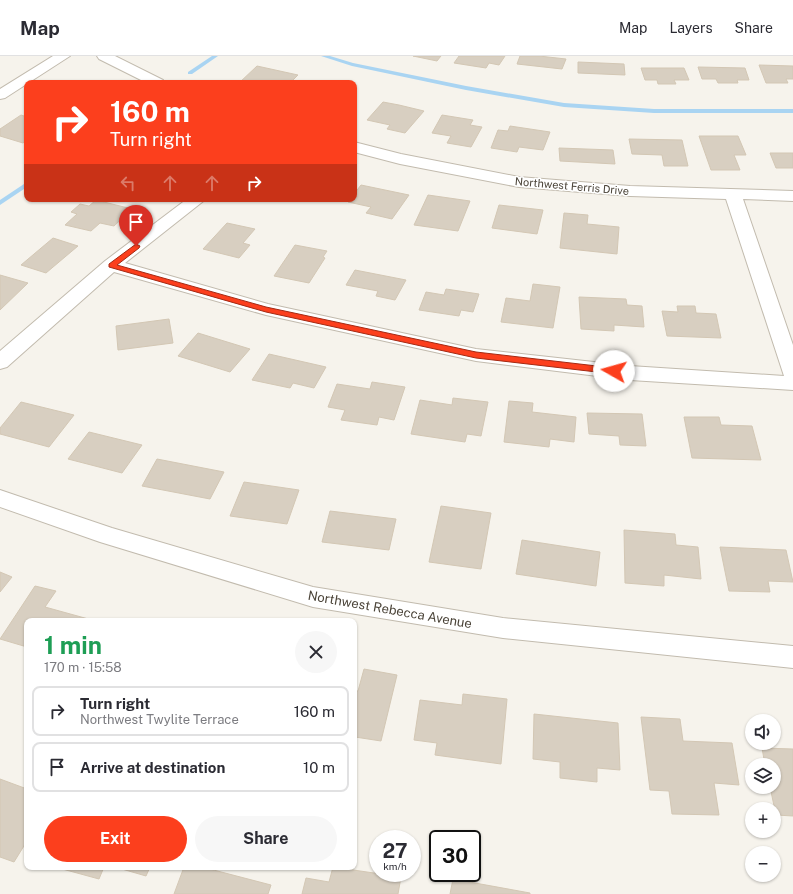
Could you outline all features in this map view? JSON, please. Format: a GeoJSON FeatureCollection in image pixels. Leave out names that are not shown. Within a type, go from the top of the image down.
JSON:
{"type":"FeatureCollection","features":[{"type":"Feature","properties":{"kind":"street"},"geometry":{"type":"LineString","coordinates":[[25,80],[64,56]]}},
{"type":"Feature","properties":{"kind":"street"},"geometry":{"type":"LineString","coordinates":[[104,56],[152,80]]}},
{"type":"Feature","properties":{"kind":"street"},"geometry":{"type":"LineString","coordinates":[[0,95],[24,80]]}},
{"type":"Feature","properties":{"kind":"street","name":"Northwest Ferris Drive"},"geometry":{"type":"LineString","coordinates":[[357,148],[400,159],[519,182],[630,192],[733,196],[793,196]]}},
{"type":"Feature","properties":{"kind":"street"},"geometry":{"type":"LineString","coordinates":[[733,196],[793,374]]}},
{"type":"Feature","properties":{"kind":"street"},"geometry":{"type":"LineString","coordinates":[[0,362],[112,266],[194,202]]}},
{"type":"Feature","properties":{"kind":"street"},"geometry":{"type":"LineString","coordinates":[[112,266],[266,309],[476,355],[630,373],[793,383]]}},
{"type":"Feature","properties":{"kind":"street","name":"Northwest Rebecca Avenue"},"geometry":{"type":"LineString","coordinates":[[0,498],[108,536],[312,597],[503,628],[793,657]]}},
{"type":"Feature","properties":{"kind":"building"},"geometry":{"type":"Polygon","coordinates":[[[413,56],[441,56],[437,61],[413,56]]]}},
{"type":"Feature","properties":{"kind":"building"},"geometry":{"type":"Polygon","coordinates":[[[459,56],[505,56],[499,65],[489,63],[486,68],[454,63],[459,56]]]}},
{"type":"Feature","properties":{"kind":"building"},"geometry":{"type":"Polygon","coordinates":[[[520,56],[539,56],[566,59],[562,69],[517,64],[520,56]]]}},
{"type":"Feature","properties":{"kind":"building"},"geometry":{"type":"Polygon","coordinates":[[[578,62],[624,64],[625,75],[578,73],[578,62]]]}},
{"type":"Feature","properties":{"kind":"building"},"geometry":{"type":"Polygon","coordinates":[[[759,65],[793,66],[793,79],[786,79],[788,83],[766,83],[759,65]]]}},
{"type":"Feature","properties":{"kind":"building"},"geometry":{"type":"Polygon","coordinates":[[[257,66],[298,75],[293,80],[242,80],[257,66]]]}},
{"type":"Feature","properties":{"kind":"building"},"geometry":{"type":"Polygon","coordinates":[[[698,67],[745,68],[749,80],[737,80],[738,83],[718,83],[716,79],[702,79],[698,67]]]}},
{"type":"Feature","properties":{"kind":"building"},"geometry":{"type":"Polygon","coordinates":[[[641,68],[684,68],[689,80],[674,80],[676,84],[658,84],[657,80],[645,80],[641,68]]]}},
{"type":"Feature","properties":{"kind":"building"},"geometry":{"type":"Polygon","coordinates":[[[383,102],[424,111],[405,133],[387,129],[390,125],[367,120],[383,102]]]}},
{"type":"Feature","properties":{"kind":"building"},"geometry":{"type":"Polygon","coordinates":[[[21,115],[24,116],[24,142],[0,136],[0,129],[21,115]]]}},
{"type":"Feature","properties":{"kind":"building"},"geometry":{"type":"Polygon","coordinates":[[[442,115],[473,120],[470,125],[482,127],[471,147],[447,143],[451,136],[432,133],[442,115]]]}},
{"type":"Feature","properties":{"kind":"building"},"geometry":{"type":"Polygon","coordinates":[[[510,126],[550,132],[543,150],[519,147],[517,152],[491,148],[498,130],[508,131],[510,126]]]}},
{"type":"Feature","properties":{"kind":"building"},"geometry":{"type":"Polygon","coordinates":[[[699,136],[738,136],[746,155],[734,155],[740,170],[711,170],[699,136]]]}},
{"type":"Feature","properties":{"kind":"building"},"geometry":{"type":"Polygon","coordinates":[[[629,139],[682,140],[688,166],[664,166],[662,155],[632,154],[629,139]]]}},
{"type":"Feature","properties":{"kind":"building"},"geometry":{"type":"Polygon","coordinates":[[[559,148],[613,150],[615,164],[560,161],[559,148]]]}},
{"type":"Feature","properties":{"kind":"building"},"geometry":{"type":"Polygon","coordinates":[[[770,153],[793,153],[793,168],[776,168],[770,153]]]}},
{"type":"Feature","properties":{"kind":"building"},"geometry":{"type":"Polygon","coordinates":[[[361,185],[409,195],[392,219],[366,213],[371,207],[348,202],[357,202],[357,190],[361,185]]]}},
{"type":"Feature","properties":{"kind":"building"},"geometry":{"type":"Polygon","coordinates":[[[428,195],[470,201],[458,231],[414,225],[428,195]]]}},
{"type":"Feature","properties":{"kind":"building"},"geometry":{"type":"Polygon","coordinates":[[[94,202],[104,202],[132,209],[114,226],[100,223],[91,231],[65,225],[77,214],[71,212],[80,204],[89,206],[94,202]]]}},
{"type":"Feature","properties":{"kind":"building"},"geometry":{"type":"Polygon","coordinates":[[[499,205],[543,210],[537,234],[492,228],[499,205]]]}},
{"type":"Feature","properties":{"kind":"building"},"geometry":{"type":"Polygon","coordinates":[[[564,213],[588,215],[587,224],[619,227],[617,254],[560,248],[564,213]]]}},
{"type":"Feature","properties":{"kind":"building"},"geometry":{"type":"Polygon","coordinates":[[[227,223],[255,229],[243,243],[250,245],[239,258],[203,249],[227,223]]]}},
{"type":"Feature","properties":{"kind":"building"},"geometry":{"type":"Polygon","coordinates":[[[53,238],[78,246],[46,273],[21,265],[53,238]]]}},
{"type":"Feature","properties":{"kind":"building"},"geometry":{"type":"Polygon","coordinates":[[[295,245],[327,251],[323,257],[325,258],[309,283],[274,276],[295,245]]]}},
{"type":"Feature","properties":{"kind":"building"},"geometry":{"type":"Polygon","coordinates":[[[355,270],[406,280],[395,300],[376,296],[378,291],[346,285],[355,270]]]}},
{"type":"Feature","properties":{"kind":"building"},"geometry":{"type":"Polygon","coordinates":[[[0,275],[28,283],[0,310],[0,275]]]}},
{"type":"Feature","properties":{"kind":"building"},"geometry":{"type":"Polygon","coordinates":[[[533,284],[560,287],[553,328],[501,322],[506,298],[530,301],[533,284]]]}},
{"type":"Feature","properties":{"kind":"building"},"geometry":{"type":"Polygon","coordinates":[[[446,289],[479,294],[473,312],[461,310],[459,316],[419,310],[426,292],[444,295],[446,289]]]}},
{"type":"Feature","properties":{"kind":"building"},"geometry":{"type":"Polygon","coordinates":[[[579,297],[626,299],[627,305],[642,306],[644,327],[614,325],[614,331],[581,329],[579,297]]]}},
{"type":"Feature","properties":{"kind":"building"},"geometry":{"type":"Polygon","coordinates":[[[677,306],[695,306],[696,313],[716,314],[721,338],[667,336],[662,311],[678,312],[677,306]]]}},
{"type":"Feature","properties":{"kind":"building"},"geometry":{"type":"Polygon","coordinates":[[[169,319],[173,343],[118,350],[116,326],[169,319]]]}},
{"type":"Feature","properties":{"kind":"building"},"geometry":{"type":"Polygon","coordinates":[[[198,333],[250,349],[230,372],[178,356],[198,333]]]}},
{"type":"Feature","properties":{"kind":"building"},"geometry":{"type":"Polygon","coordinates":[[[269,354],[326,367],[314,388],[293,383],[290,388],[252,380],[269,354]]]}},
{"type":"Feature","properties":{"kind":"building"},"geometry":{"type":"Polygon","coordinates":[[[372,382],[405,387],[394,420],[379,417],[377,425],[341,420],[345,410],[328,407],[337,384],[370,389],[372,382]]]}},
{"type":"Feature","properties":{"kind":"building"},"geometry":{"type":"Polygon","coordinates":[[[453,398],[488,402],[481,436],[467,434],[465,442],[411,434],[420,400],[452,405],[453,398]]]}},
{"type":"Feature","properties":{"kind":"building"},"geometry":{"type":"Polygon","coordinates":[[[509,401],[533,403],[532,412],[576,417],[574,442],[550,439],[549,447],[504,442],[509,401]]]}},
{"type":"Feature","properties":{"kind":"building"},"geometry":{"type":"Polygon","coordinates":[[[21,402],[74,415],[49,447],[0,434],[0,428],[21,402]]]}},
{"type":"Feature","properties":{"kind":"building"},"geometry":{"type":"Polygon","coordinates":[[[587,413],[642,414],[646,446],[620,445],[619,436],[589,434],[587,413]]]}},
{"type":"Feature","properties":{"kind":"building"},"geometry":{"type":"Polygon","coordinates":[[[684,417],[719,417],[721,425],[752,426],[761,460],[692,458],[684,417]]]}},
{"type":"Feature","properties":{"kind":"building"},"geometry":{"type":"Polygon","coordinates":[[[89,432],[142,445],[122,473],[68,459],[89,432]]]}},
{"type":"Feature","properties":{"kind":"building"},"geometry":{"type":"Polygon","coordinates":[[[157,459],[224,472],[210,499],[142,486],[157,459]]]}},
{"type":"Feature","properties":{"kind":"building"},"geometry":{"type":"Polygon","coordinates":[[[244,482],[299,490],[287,524],[230,516],[244,482]]]}},
{"type":"Feature","properties":{"kind":"building"},"geometry":{"type":"Polygon","coordinates":[[[441,506],[491,513],[481,569],[429,562],[441,506]]]}},
{"type":"Feature","properties":{"kind":"building"},"geometry":{"type":"Polygon","coordinates":[[[330,511],[396,519],[389,550],[322,542],[330,511]]]}},
{"type":"Feature","properties":{"kind":"building"},"geometry":{"type":"Polygon","coordinates":[[[624,530],[675,534],[676,545],[698,547],[701,579],[664,575],[664,586],[625,583],[624,530]]]}},
{"type":"Feature","properties":{"kind":"building"},"geometry":{"type":"Polygon","coordinates":[[[522,540],[600,552],[596,586],[516,574],[522,540]]]}},
{"type":"Feature","properties":{"kind":"building"},"geometry":{"type":"Polygon","coordinates":[[[720,547],[786,550],[793,582],[768,581],[770,592],[729,591],[720,547]]]}},
{"type":"Feature","properties":{"kind":"building"},"geometry":{"type":"Polygon","coordinates":[[[0,572],[12,577],[0,592],[0,572]]]}},
{"type":"Feature","properties":{"kind":"building"},"geometry":{"type":"Polygon","coordinates":[[[35,586],[56,591],[45,607],[85,618],[24,618],[24,646],[0,639],[35,586]]]}},
{"type":"Feature","properties":{"kind":"building"},"geometry":{"type":"Polygon","coordinates":[[[364,669],[397,675],[381,741],[357,737],[358,691],[364,669]]]}},
{"type":"Feature","properties":{"kind":"building"},"geometry":{"type":"Polygon","coordinates":[[[463,694],[507,699],[501,764],[435,755],[437,743],[414,740],[420,700],[462,705],[463,694]]]}},
{"type":"Feature","properties":{"kind":"building"},"geometry":{"type":"Polygon","coordinates":[[[534,714],[618,723],[620,770],[597,768],[597,782],[560,778],[560,762],[533,759],[534,714]]]}},
{"type":"Feature","properties":{"kind":"building"},"geometry":{"type":"Polygon","coordinates":[[[641,717],[680,719],[683,741],[732,743],[739,785],[714,783],[719,815],[672,814],[669,791],[650,790],[641,717]]]}},
{"type":"Feature","properties":{"kind":"building"},"geometry":{"type":"Polygon","coordinates":[[[793,749],[793,816],[781,815],[781,802],[773,802],[772,794],[781,794],[781,758],[764,758],[762,750],[793,749]]]}},
{"type":"Feature","properties":{"kind":"building"},"geometry":{"type":"Polygon","coordinates":[[[0,779],[24,788],[24,846],[14,862],[0,857],[0,779]]]}},
{"type":"Feature","properties":{"kind":"building"},"geometry":{"type":"Polygon","coordinates":[[[66,870],[103,870],[99,879],[66,870]]]}},
{"type":"Feature","properties":{"kind":"building"},"geometry":{"type":"Polygon","coordinates":[[[125,870],[149,870],[146,876],[125,870]]]}},
{"type":"Feature","properties":{"kind":"building"},"geometry":{"type":"Polygon","coordinates":[[[183,870],[214,870],[271,885],[268,894],[174,894],[183,870]]]}},
{"type":"Feature","properties":{"kind":"building"},"geometry":{"type":"Polygon","coordinates":[[[332,870],[353,870],[369,872],[369,882],[400,882],[398,894],[302,894],[306,878],[329,882],[332,870]]]}},
{"type":"Feature","properties":{"kind":"building"},"geometry":{"type":"Polygon","coordinates":[[[452,882],[470,882],[530,893],[530,894],[450,894],[452,882]]]}},
{"type":"Feature","properties":{"kind":"waterway"},"geometry":{"type":"LineString","coordinates":[[190,73],[215,56]]}},
{"type":"Feature","properties":{"kind":"waterway"},"geometry":{"type":"LineString","coordinates":[[324,56],[352,64],[466,88],[564,105],[654,111],[793,111]]}},
{"type":"Feature","properties":{"kind":"waterway"},"geometry":{"type":"LineString","coordinates":[[0,203],[24,186]]}},
{"type":"Feature","properties":{"kind":"route"},"geometry":{"type":"LineString","coordinates":[[136,246],[112,266],[266,309],[476,355],[614,371]]}}]}
